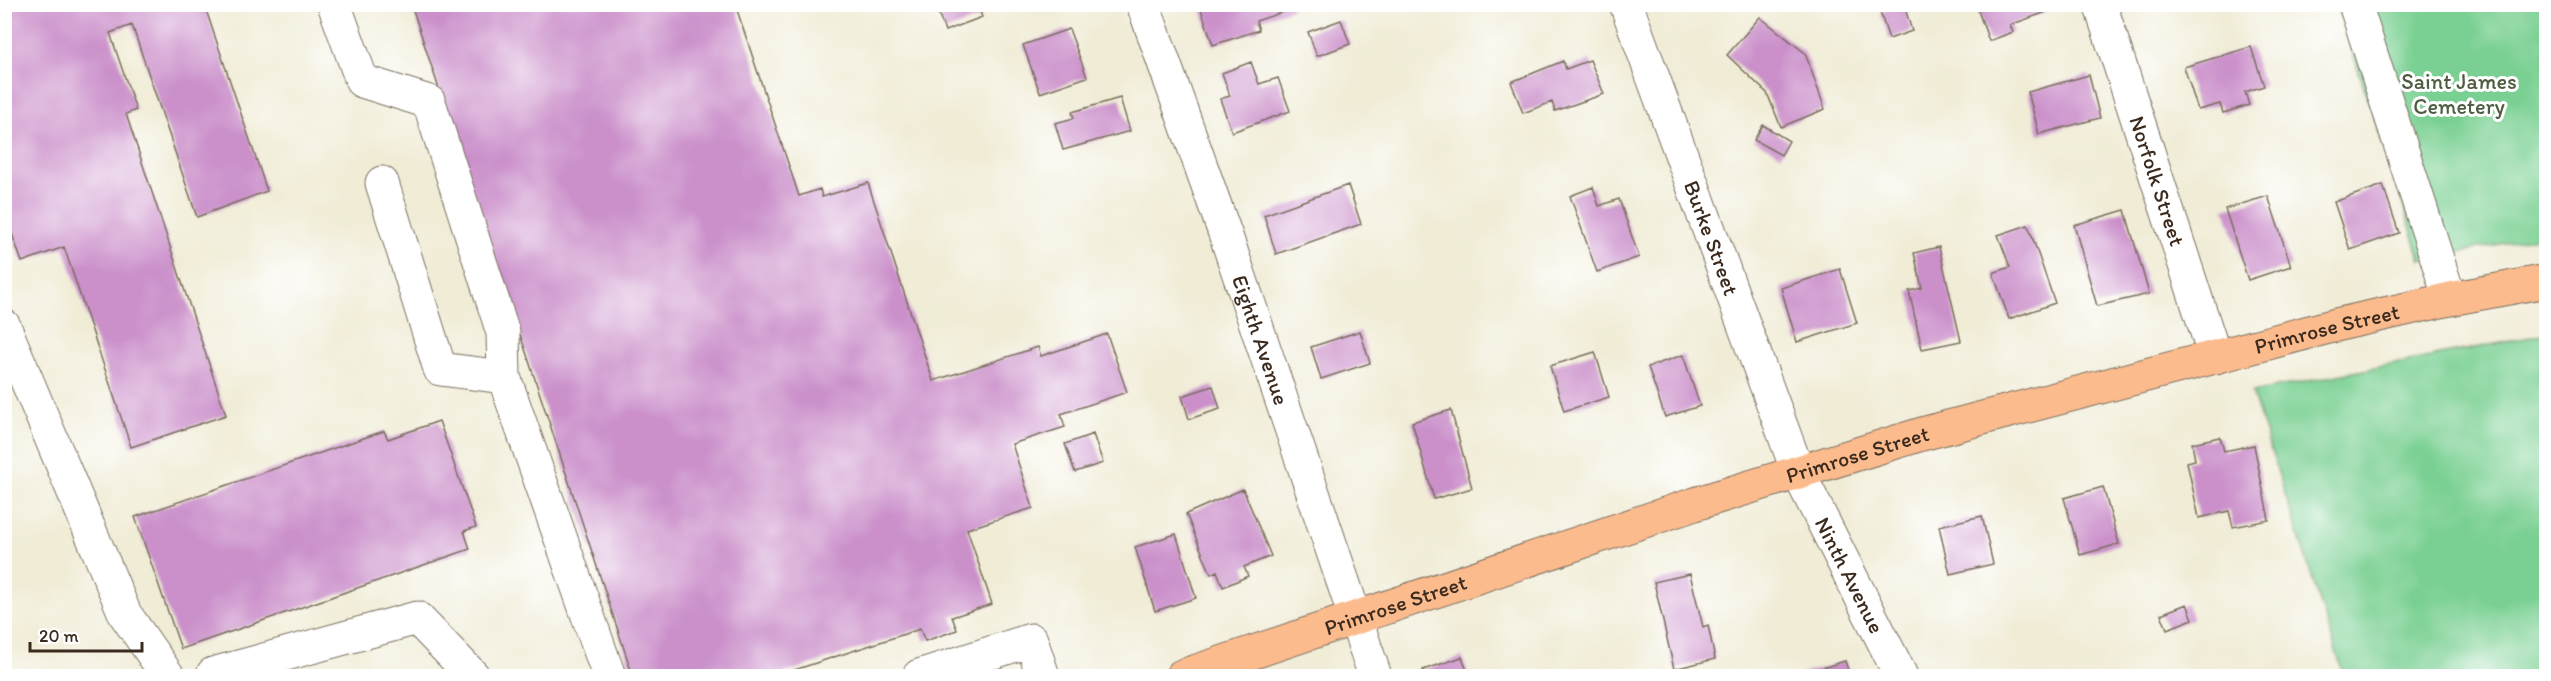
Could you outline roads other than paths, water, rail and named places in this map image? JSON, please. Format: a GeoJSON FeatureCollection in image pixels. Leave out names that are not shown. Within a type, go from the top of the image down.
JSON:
{"type":"FeatureCollection","features":[{"type":"Feature","properties":{"kind":"main road","name":"Primrose Street"},"geometry":{"type":"LineString","coordinates":[[1182,676],[1798,472],[1922,435],[2215,357],[2450,299],[2547,281]]}},
{"type":"Feature","properties":{"kind":"street"},"geometry":{"type":"LineString","coordinates":[[334,4],[362,81],[429,102],[503,333],[504,377],[609,676]]}},
{"type":"Feature","properties":{"kind":"street","name":"Eighth Avenue"},"geometry":{"type":"LineString","coordinates":[[1143,4],[1227,239],[1375,676]]}},
{"type":"Feature","properties":{"kind":"street","name":"Burke Street"},"geometry":{"type":"LineString","coordinates":[[1626,4],[1798,472]]}},
{"type":"Feature","properties":{"kind":"street","name":"Norfolk Street"},"geometry":{"type":"LineString","coordinates":[[2100,4],[2215,357]]}},
{"type":"Feature","properties":{"kind":"street"},"geometry":{"type":"LineString","coordinates":[[2355,4],[2450,299]]}},
{"type":"Feature","properties":{"kind":"street"},"geometry":{"type":"LineString","coordinates":[[382,183],[440,369],[504,377]]}},
{"type":"Feature","properties":{"kind":"street"},"geometry":{"type":"LineString","coordinates":[[4,326],[125,614],[168,676]]}},
{"type":"Feature","properties":{"kind":"street","name":"Ninth Avenue"},"geometry":{"type":"LineString","coordinates":[[1798,472],[1901,676]]}},
{"type":"Feature","properties":{"kind":"street"},"geometry":{"type":"LineString","coordinates":[[213,674],[417,618],[473,676]]}},
{"type":"Feature","properties":{"kind":"street"},"geometry":{"type":"LineString","coordinates":[[919,676],[1031,640],[1043,676]]}},
{"type":"Feature","properties":{"kind":"park label","name":"Saint James Cemetery"},"geometry":{"type":"Point","coordinates":[2459,94]}}]}
